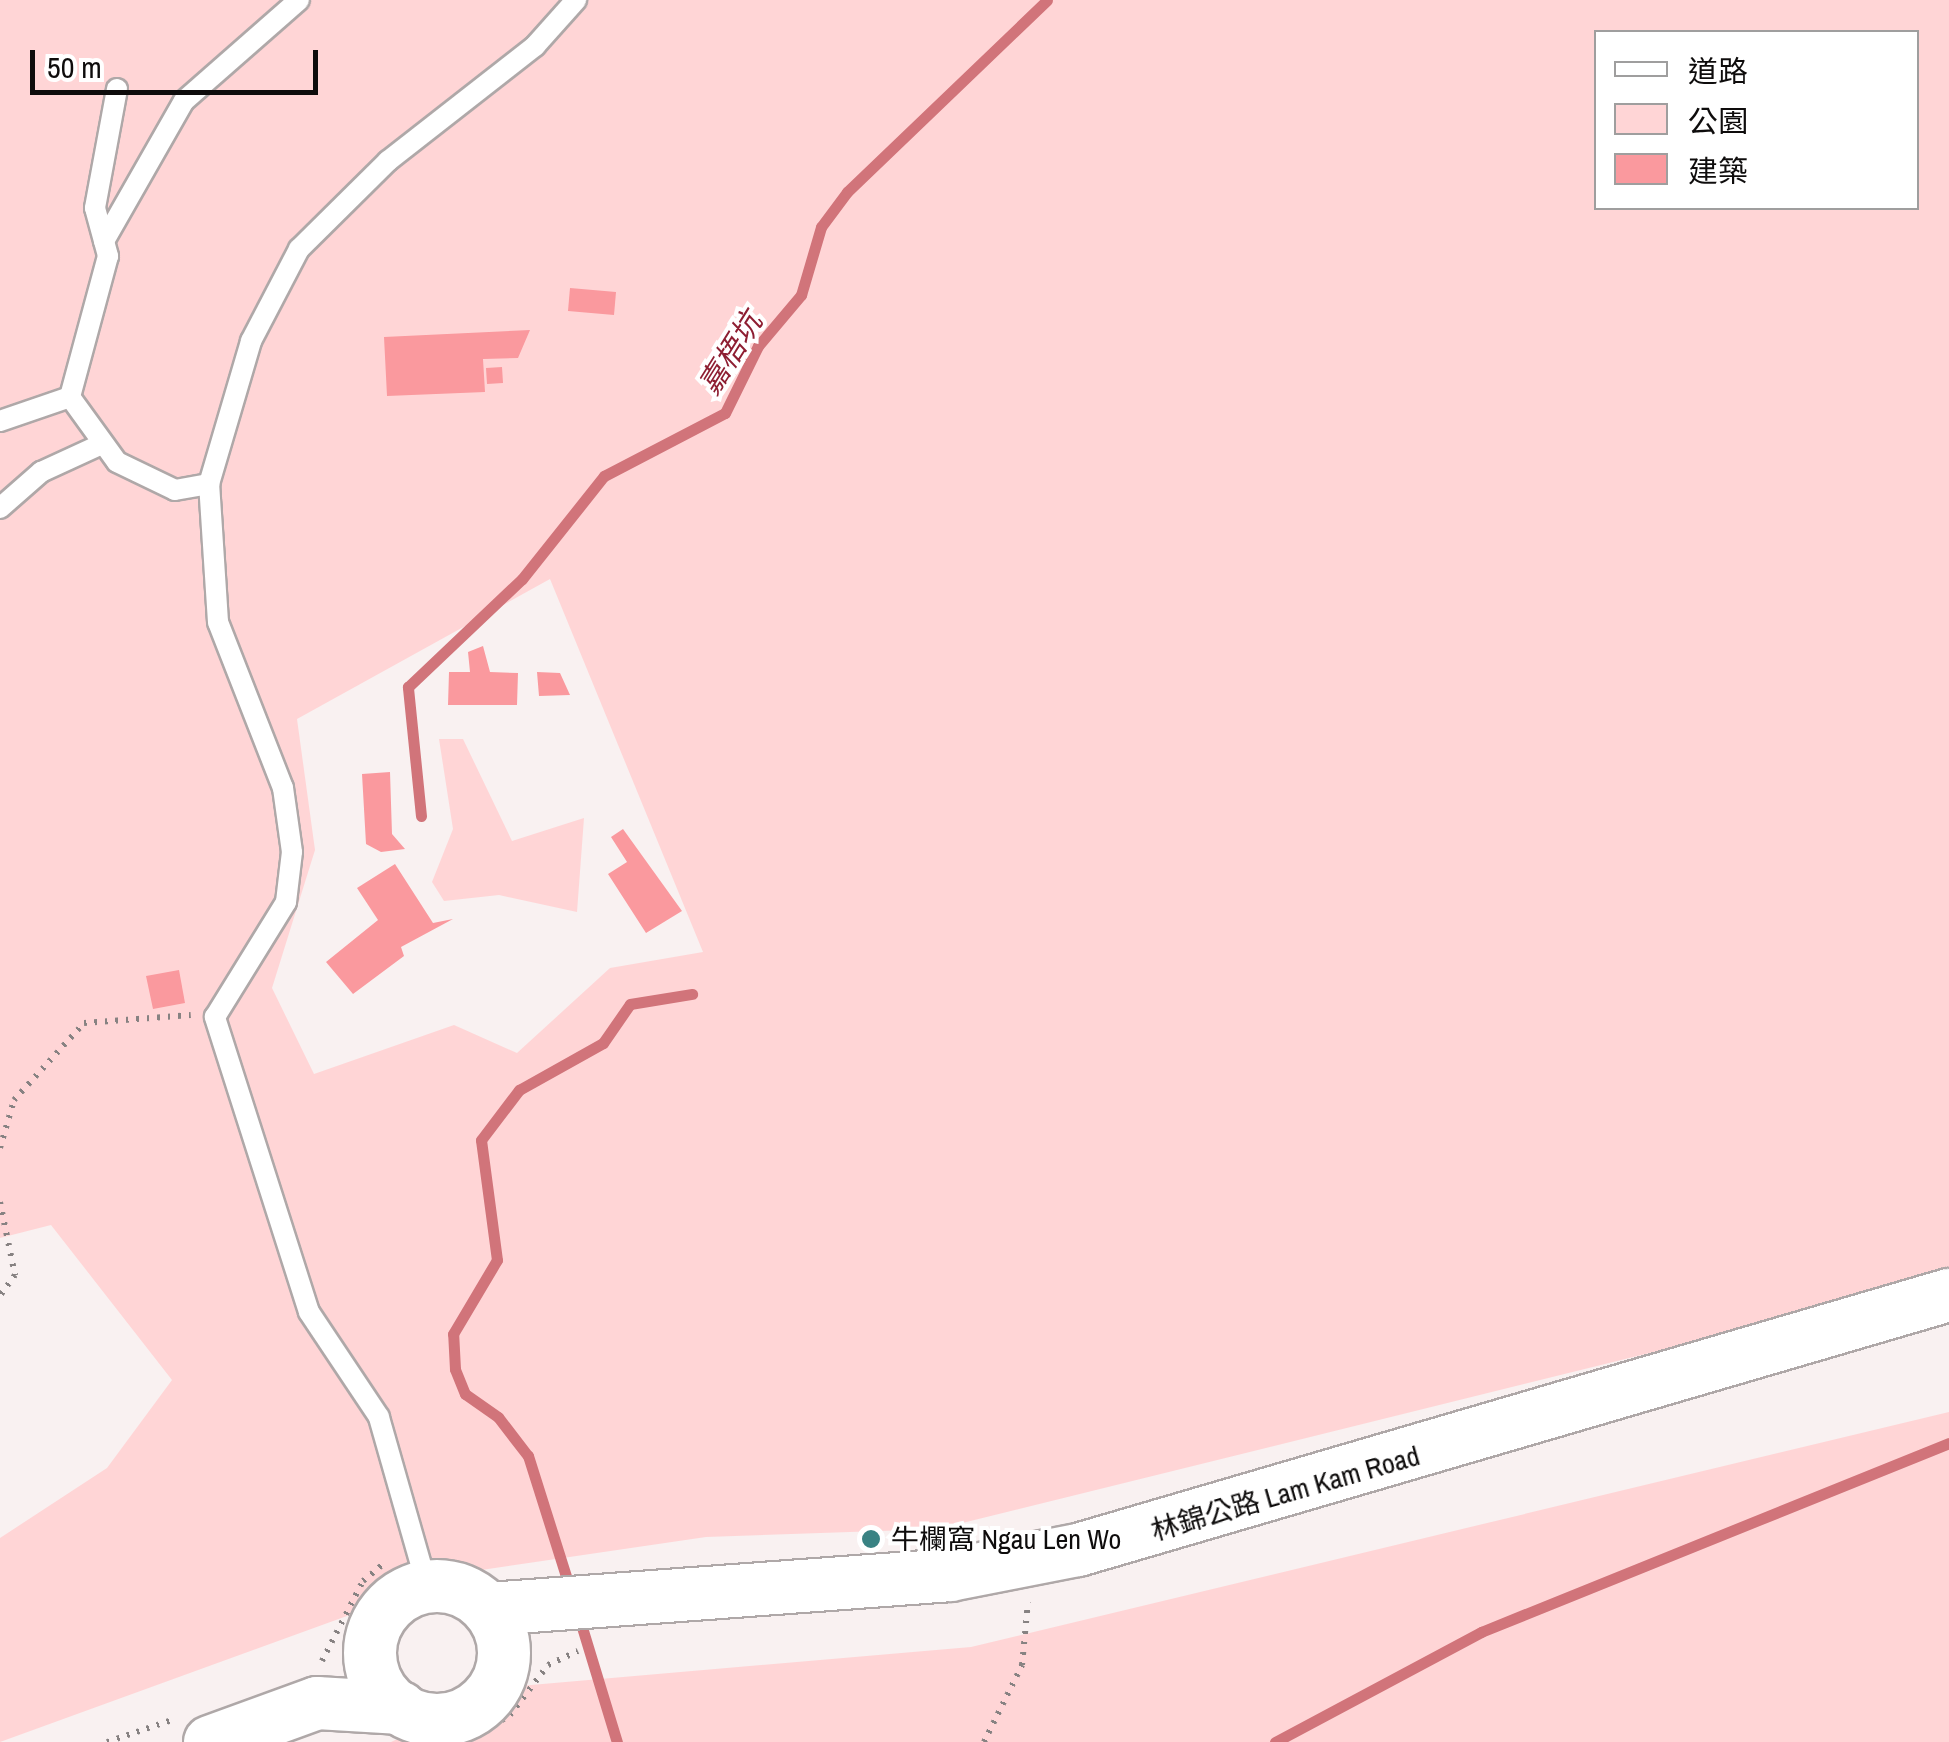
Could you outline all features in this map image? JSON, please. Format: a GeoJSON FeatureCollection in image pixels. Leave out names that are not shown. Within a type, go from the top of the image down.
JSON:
{"type":"FeatureCollection","features":[{"type":"Feature","properties":{"kind":"main road","name":"林錦公路 Lam Kam Road"},"geometry":{"type":"LineString","coordinates":[[317,1703],[370,1648],[390,1605],[426,1586],[450,1586],[489,1609],[604,1606],[950,1576],[1078,1550],[1949,1295]]}},
{"type":"Feature","properties":{"kind":"main road","name":"林錦公路 Lam Kam Road"},"geometry":{"type":"LineString","coordinates":[[210,1742],[317,1703],[402,1708],[430,1720],[474,1710],[502,1667],[534,1638],[604,1606]]}},
{"type":"Feature","properties":{"kind":"main road"},"geometry":{"type":"LineString","coordinates":[[489,1609],[502,1667]]}},
{"type":"Feature","properties":{"kind":"main road"},"geometry":{"type":"LineString","coordinates":[[370,1648],[376,1681],[402,1708]]}},
{"type":"Feature","properties":{"kind":"lane"},"geometry":{"type":"LineString","coordinates":[[104,240],[184,101],[300,0]]}},
{"type":"Feature","properties":{"kind":"lane"},"geometry":{"type":"LineString","coordinates":[[426,1586],[380,1417],[309,1312],[217,1012],[286,902],[292,852],[284,788],[218,622],[208,484],[251,341],[298,249],[420,134],[536,46],[576,0]]}},
{"type":"Feature","properties":{"kind":"lane"},"geometry":{"type":"LineString","coordinates":[[117,89],[96,208],[108,256],[70,397],[102,444],[175,490],[208,484]]}},
{"type":"Feature","properties":{"kind":"lane"},"geometry":{"type":"LineString","coordinates":[[0,421],[70,397]]}},
{"type":"Feature","properties":{"kind":"lane"},"geometry":{"type":"LineString","coordinates":[[0,508],[41,472],[102,444]]}},
{"type":"Feature","properties":{"kind":"path"},"geometry":{"type":"LineString","coordinates":[[0,1148],[22,1087],[84,1023],[217,1012]]}},
{"type":"Feature","properties":{"kind":"path"},"geometry":{"type":"LineString","coordinates":[[0,1202],[15,1275],[0,1296]]}},
{"type":"Feature","properties":{"kind":"path"},"geometry":{"type":"LineString","coordinates":[[984,1742],[1022,1665],[1029,1594]]}},
{"type":"Feature","properties":{"kind":"green space"},"geometry":{"type":"Polygon","coordinates":[[[0,0],[1949,0],[1949,1279],[938,1529],[706,1537],[468,1572],[0,1742],[0,1538],[107,1468],[172,1380],[51,1225],[0,1238],[0,0]],[[550,579],[297,719],[315,850],[272,988],[314,1074],[454,1025],[517,1053],[610,968],[703,952],[550,579]]]}},
{"type":"Feature","properties":{"kind":"green space"},"geometry":{"type":"Polygon","coordinates":[[[439,739],[463,739],[512,841],[584,818],[577,912],[499,895],[444,901],[432,882],[453,829],[439,739]]]}},
{"type":"Feature","properties":{"kind":"green space"},"geometry":{"type":"Polygon","coordinates":[[[1949,1412],[1949,1742],[391,1742],[507,1687],[971,1647],[1949,1412]]]}},
{"type":"Feature","properties":{"kind":"building"},"geometry":{"type":"Polygon","coordinates":[[[570,288],[616,292],[614,315],[568,311],[570,288]]]}},
{"type":"Feature","properties":{"kind":"building"},"geometry":{"type":"Polygon","coordinates":[[[530,330],[518,358],[483,359],[485,392],[387,396],[384,337],[530,330]]]}},
{"type":"Feature","properties":{"kind":"building"},"geometry":{"type":"Polygon","coordinates":[[[502,367],[503,383],[487,384],[486,368],[502,367]]]}},
{"type":"Feature","properties":{"kind":"building"},"geometry":{"type":"Polygon","coordinates":[[[483,646],[490,672],[518,673],[517,705],[448,705],[449,672],[470,672],[468,652],[483,646]]]}},
{"type":"Feature","properties":{"kind":"building"},"geometry":{"type":"Polygon","coordinates":[[[537,672],[560,673],[570,695],[539,696],[537,672]]]}},
{"type":"Feature","properties":{"kind":"building"},"geometry":{"type":"Polygon","coordinates":[[[390,772],[392,834],[405,849],[381,852],[366,844],[362,774],[390,772]]]}},
{"type":"Feature","properties":{"kind":"building"},"geometry":{"type":"Polygon","coordinates":[[[623,829],[682,911],[646,933],[608,874],[627,862],[611,837],[623,829]]]}},
{"type":"Feature","properties":{"kind":"building"},"geometry":{"type":"Polygon","coordinates":[[[395,864],[433,923],[453,919],[401,947],[404,956],[353,994],[326,962],[378,920],[357,888],[395,864]]]}},
{"type":"Feature","properties":{"kind":"building"},"geometry":{"type":"Polygon","coordinates":[[[179,970],[185,1003],[153,1009],[146,976],[179,970]]]}},
{"type":"Feature","properties":{"kind":"waterway","name":"嘉梧坑"},"geometry":{"type":"LineString","coordinates":[[421,816],[408,687],[522,579],[604,476],[725,413],[758,346],[801,295],[821,227],[847,192],[1047,0]]}},
{"type":"Feature","properties":{"kind":"waterway"},"geometry":{"type":"LineString","coordinates":[[571,1592],[528,1456],[498,1417],[465,1394],[455,1369],[453,1334],[497,1260],[481,1140],[519,1090],[603,1043],[630,1004],[692,994]]}},
{"type":"Feature","properties":{"kind":"waterway"},"geometry":{"type":"LineString","coordinates":[[1275,1742],[1481,1632],[1949,1443]]}},
{"type":"Feature","properties":{"kind":"waterway"},"geometry":{"type":"LineString","coordinates":[[578,1614],[617,1742]]}},
{"type":"Feature","properties":{"kind":"place","name":"牛欄窩 Ngau Len Wo"},"geometry":{"type":"Point","coordinates":[871,1539]}}]}
